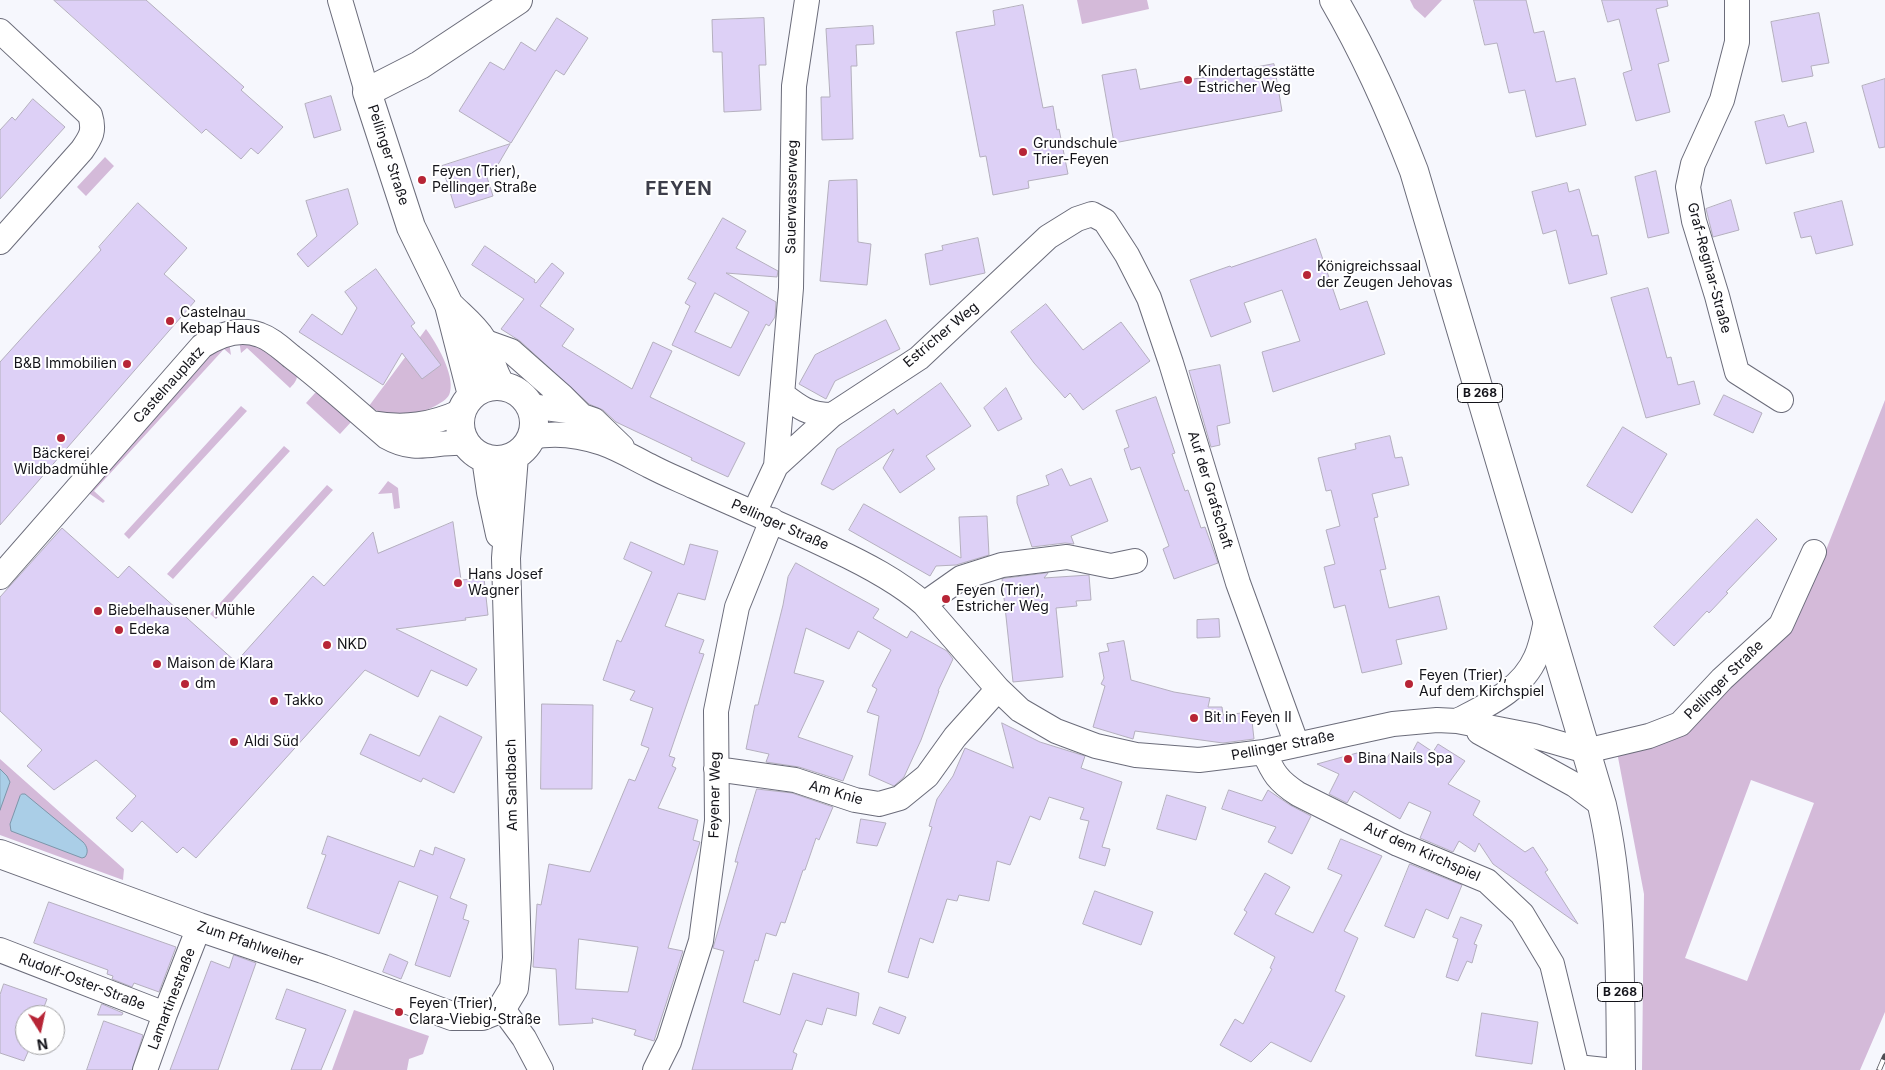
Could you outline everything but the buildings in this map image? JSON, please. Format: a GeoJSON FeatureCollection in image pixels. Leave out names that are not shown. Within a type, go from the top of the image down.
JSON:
{"type":"FeatureCollection","features":[{"type":"Feature","properties":{"kind":"street","name":"Pellinger Straße"},"geometry":{"type":"LineString","coordinates":[[340,0],[367,92],[411,227],[449,305],[467,403]]}},
{"type":"Feature","properties":{"kind":"street"},"geometry":{"type":"LineString","coordinates":[[367,92],[420,64],[518,0]]}},
{"type":"Feature","properties":{"kind":"street","name":"Sauerwasserweg"},"geometry":{"type":"LineString","coordinates":[[776,466],[791,288],[794,86],[807,0]]}},
{"type":"Feature","properties":{"kind":"street","name":"B 268"},"geometry":{"type":"LineString","coordinates":[[1334,0],[1372,69],[1414,170],[1602,805],[1611,850],[1618,915],[1621,1070]]}},
{"type":"Feature","properties":{"kind":"street","name":"Graf-Reginar-Straße"},"geometry":{"type":"LineString","coordinates":[[1737,0],[1737,42],[1722,100],[1692,164],[1688,187],[1694,220],[1737,372],[1780,400]]}},
{"type":"Feature","properties":{"kind":"street"},"geometry":{"type":"LineString","coordinates":[[0,31],[90,115],[93,124],[92,135],[82,150],[0,242]]}},
{"type":"Feature","properties":{"kind":"street","name":"Estricher Weg"},"geometry":{"type":"LineString","coordinates":[[763,517],[776,466],[832,415],[919,358],[1048,237],[1077,219],[1092,214],[1105,221],[1117,239]]}},
{"type":"Feature","properties":{"kind":"street","name":"Auf der Grafschaft"},"geometry":{"type":"LineString","coordinates":[[1117,239],[1149,298],[1238,583],[1297,745]]}},
{"type":"Feature","properties":{"kind":"street","name":"Pellinger Straße"},"geometry":{"type":"LineString","coordinates":[[449,305],[471,326],[483,341],[496,379],[502,386]]}},
{"type":"Feature","properties":{"kind":"street","name":"Castelnauplatz"},"geometry":{"type":"LineString","coordinates":[[0,577],[202,346],[217,337],[239,332],[260,335],[272,341],[317,376],[387,437],[400,444],[414,447],[476,450]]}},
{"type":"Feature","properties":{"kind":"street","name":"Pellinger Straße"},"geometry":{"type":"LineString","coordinates":[[483,341],[511,351],[581,415]]}},
{"type":"Feature","properties":{"kind":"street"},"geometry":{"type":"LineString","coordinates":[[371,423],[410,427],[444,419],[467,403],[481,389],[491,386],[502,386],[523,396],[530,406],[534,421],[523,446],[505,459],[495,460],[476,450],[460,427],[467,403]]}},
{"type":"Feature","properties":{"kind":"street"},"geometry":{"type":"LineString","coordinates":[[782,394],[801,408],[818,415],[832,415]]}},
{"type":"Feature","properties":{"kind":"street","name":"Pellinger Straße"},"geometry":{"type":"LineString","coordinates":[[530,406],[581,415],[594,420],[631,455]]}},
{"type":"Feature","properties":{"kind":"street","name":"Pellinger Straße"},"geometry":{"type":"LineString","coordinates":[[523,446],[545,434],[574,436],[602,443],[866,565],[915,596],[924,604],[998,689],[1020,710],[1056,731],[1096,746],[1136,755],[1198,760],[1264,752],[1393,724],[1437,720],[1457,721],[1534,736],[1586,751],[1649,736],[1680,724],[1722,679],[1781,624],[1814,552]]}},
{"type":"Feature","properties":{"kind":"street","name":"Am Sandbach"},"geometry":{"type":"LineString","coordinates":[[502,1008],[514,988],[517,958],[506,558],[523,446]]}},
{"type":"Feature","properties":{"kind":"street","name":"Am Sandbach"},"geometry":{"type":"LineString","coordinates":[[476,450],[490,492],[506,558]]}},
{"type":"Feature","properties":{"kind":"street","name":"Feyener Weg"},"geometry":{"type":"LineString","coordinates":[[655,1070],[669,1042],[701,941],[717,821],[716,711],[736,607],[763,517]]}},
{"type":"Feature","properties":{"kind":"street"},"geometry":{"type":"LineString","coordinates":[[924,604],[960,578],[1002,565],[1067,557],[1111,566],[1135,561]]}},
{"type":"Feature","properties":{"kind":"street"},"geometry":{"type":"LineString","coordinates":[[1457,721],[1501,696],[1523,677],[1536,658],[1547,616]]}},
{"type":"Feature","properties":{"kind":"street","name":"Am Knie"},"geometry":{"type":"LineString","coordinates":[[716,769],[795,780],[855,800],[879,804],[900,798],[927,776],[955,737],[998,689]]}},
{"type":"Feature","properties":{"kind":"street","name":"Pellinger Straße"},"geometry":{"type":"LineString","coordinates":[[1457,721],[1575,785],[1602,805]]}},
{"type":"Feature","properties":{"kind":"street","name":"Auf dem Kirchspiel"},"geometry":{"type":"LineString","coordinates":[[1264,752],[1272,772],[1285,785],[1298,794],[1398,844],[1487,881],[1522,914],[1552,964],[1577,1069],[1605,1070]]}},
{"type":"Feature","properties":{"kind":"street","name":"Zum Pfahlweiher"},"geometry":{"type":"LineString","coordinates":[[0,854],[199,927],[323,969],[452,1016],[482,1016],[502,1008]]}},
{"type":"Feature","properties":{"kind":"street","name":"Lamartinestraße"},"geometry":{"type":"LineString","coordinates":[[145,1070],[199,927]]}},
{"type":"Feature","properties":{"kind":"street","name":"Rudolf-Oster-Straße"},"geometry":{"type":"LineString","coordinates":[[0,950],[165,1014]]}},
{"type":"Feature","properties":{"kind":"street"},"geometry":{"type":"LineString","coordinates":[[502,1008],[524,1038],[541,1070]]}},
{"type":"Feature","properties":{"kind":"shaded area"},"geometry":{"type":"Polygon","coordinates":[[[1077,0],[1147,0],[1149,9],[1082,24],[1077,0]]]}},
{"type":"Feature","properties":{"kind":"shaded area"},"geometry":{"type":"Polygon","coordinates":[[[1410,0],[1442,0],[1425,18],[1414,8],[1410,0]]]}},
{"type":"Feature","properties":{"kind":"shaded area"},"geometry":{"type":"Polygon","coordinates":[[[105,157],[114,166],[86,196],[77,187],[105,157]]]}},
{"type":"Feature","properties":{"kind":"shaded area"},"geometry":{"type":"Polygon","coordinates":[[[426,329],[439,350],[450,377],[451,385],[448,396],[441,403],[429,409],[412,414],[394,415],[369,406],[426,329]]]}},
{"type":"Feature","properties":{"kind":"shaded area"},"geometry":{"type":"Polygon","coordinates":[[[237,337],[257,339],[290,364],[296,371],[297,378],[290,388],[247,348],[241,353],[239,340],[229,342],[231,355],[224,349],[94,491],[105,501],[103,503],[90,494],[90,485],[213,349],[220,343],[237,337]]]}},
{"type":"Feature","properties":{"kind":"shaded area"},"geometry":{"type":"Polygon","coordinates":[[[315,393],[318,393],[352,421],[340,434],[306,403],[315,393]]]}},
{"type":"Feature","properties":{"kind":"shaded area"},"geometry":{"type":"Polygon","coordinates":[[[1885,400],[1885,1012],[1860,1070],[1642,1070],[1644,894],[1617,752],[1678,737],[1783,633],[1826,550],[1885,400]],[[1751,780],[1685,958],[1747,981],[1814,803],[1751,780]]]}},
{"type":"Feature","properties":{"kind":"shaded area"},"geometry":{"type":"Polygon","coordinates":[[[241,406],[247,411],[129,539],[124,534],[241,406]]]}},
{"type":"Feature","properties":{"kind":"shaded area"},"geometry":{"type":"Polygon","coordinates":[[[284,446],[290,451],[173,579],[167,574],[284,446]]]}},
{"type":"Feature","properties":{"kind":"shaded area"},"geometry":{"type":"Polygon","coordinates":[[[388,481],[398,488],[400,508],[394,509],[392,493],[378,494],[388,481]]]}},
{"type":"Feature","properties":{"kind":"shaded area"},"geometry":{"type":"Polygon","coordinates":[[[327,485],[333,490],[216,619],[210,614],[327,485]]]}},
{"type":"Feature","properties":{"kind":"shaded area"},"geometry":{"type":"Polygon","coordinates":[[[0,759],[124,869],[123,880],[0,835],[0,759]]]}},
{"type":"Feature","properties":{"kind":"shaded area"},"geometry":{"type":"Polygon","coordinates":[[[354,1010],[429,1036],[423,1054],[409,1059],[407,1070],[332,1070],[354,1010]]]}},
{"type":"Feature","properties":{"kind":"water"},"geometry":{"type":"Polygon","coordinates":[[[0,769],[10,782],[0,810],[0,769]]]}},
{"type":"Feature","properties":{"kind":"water"},"geometry":{"type":"Polygon","coordinates":[[[22,794],[25,794],[86,845],[87,853],[85,857],[82,858],[11,831],[10,824],[22,794]]]}},
{"type":"Feature","properties":{"kind":"railway"},"geometry":{"type":"LineString","coordinates":[[1879,1070],[1885,1056]]}},
{"type":"Feature","properties":{"kind":"place","name":"Kindertagesstätte Estricher Weg"},"geometry":{"type":"Point","coordinates":[1188,80]}},
{"type":"Feature","properties":{"kind":"place","name":"Grundschule Trier-Feyen"},"geometry":{"type":"Point","coordinates":[1023,152]}},
{"type":"Feature","properties":{"kind":"place","name":"Feyen (Trier), Pellinger Straße"},"geometry":{"type":"Point","coordinates":[422,180]}},
{"type":"Feature","properties":{"kind":"place","name":"Königreichssaal der Zeugen Jehovas"},"geometry":{"type":"Point","coordinates":[1307,275]}},
{"type":"Feature","properties":{"kind":"place","name":"Castelnau Kebap Haus"},"geometry":{"type":"Point","coordinates":[170,321]}},
{"type":"Feature","properties":{"kind":"place","name":"B&B Immobilien"},"geometry":{"type":"Point","coordinates":[127,364]}},
{"type":"Feature","properties":{"kind":"place","name":"Bäckerei Wildbadmühle"},"geometry":{"type":"Point","coordinates":[61,438]}},
{"type":"Feature","properties":{"kind":"place","name":"Hans Josef Wagner"},"geometry":{"type":"Point","coordinates":[458,583]}},
{"type":"Feature","properties":{"kind":"place","name":"Feyen (Trier), Estricher Weg"},"geometry":{"type":"Point","coordinates":[946,599]}},
{"type":"Feature","properties":{"kind":"place","name":"Biebelhausener Mühle"},"geometry":{"type":"Point","coordinates":[98,611]}},
{"type":"Feature","properties":{"kind":"place","name":"Edeka"},"geometry":{"type":"Point","coordinates":[119,630]}},
{"type":"Feature","properties":{"kind":"place","name":"NKD"},"geometry":{"type":"Point","coordinates":[327,645]}},
{"type":"Feature","properties":{"kind":"place","name":"Maison de Klara"},"geometry":{"type":"Point","coordinates":[157,664]}},
{"type":"Feature","properties":{"kind":"place","name":"dm"},"geometry":{"type":"Point","coordinates":[185,684]}},
{"type":"Feature","properties":{"kind":"place","name":"Feyen (Trier), Auf dem Kirchspiel"},"geometry":{"type":"Point","coordinates":[1409,684]}},
{"type":"Feature","properties":{"kind":"place","name":"Takko"},"geometry":{"type":"Point","coordinates":[274,701]}},
{"type":"Feature","properties":{"kind":"place","name":"Bit in Feyen II"},"geometry":{"type":"Point","coordinates":[1194,718]}},
{"type":"Feature","properties":{"kind":"place","name":"Aldi Süd"},"geometry":{"type":"Point","coordinates":[234,742]}},
{"type":"Feature","properties":{"kind":"place","name":"Bina Nails Spa"},"geometry":{"type":"Point","coordinates":[1348,759]}},
{"type":"Feature","properties":{"kind":"place","name":"Feyen (Trier), Clara-Viebig-Straße"},"geometry":{"type":"Point","coordinates":[399,1012]}},
{"type":"Feature","properties":{"kind":"district","name":"FEYEN"},"geometry":{"type":"Point","coordinates":[679,189]}}]}
